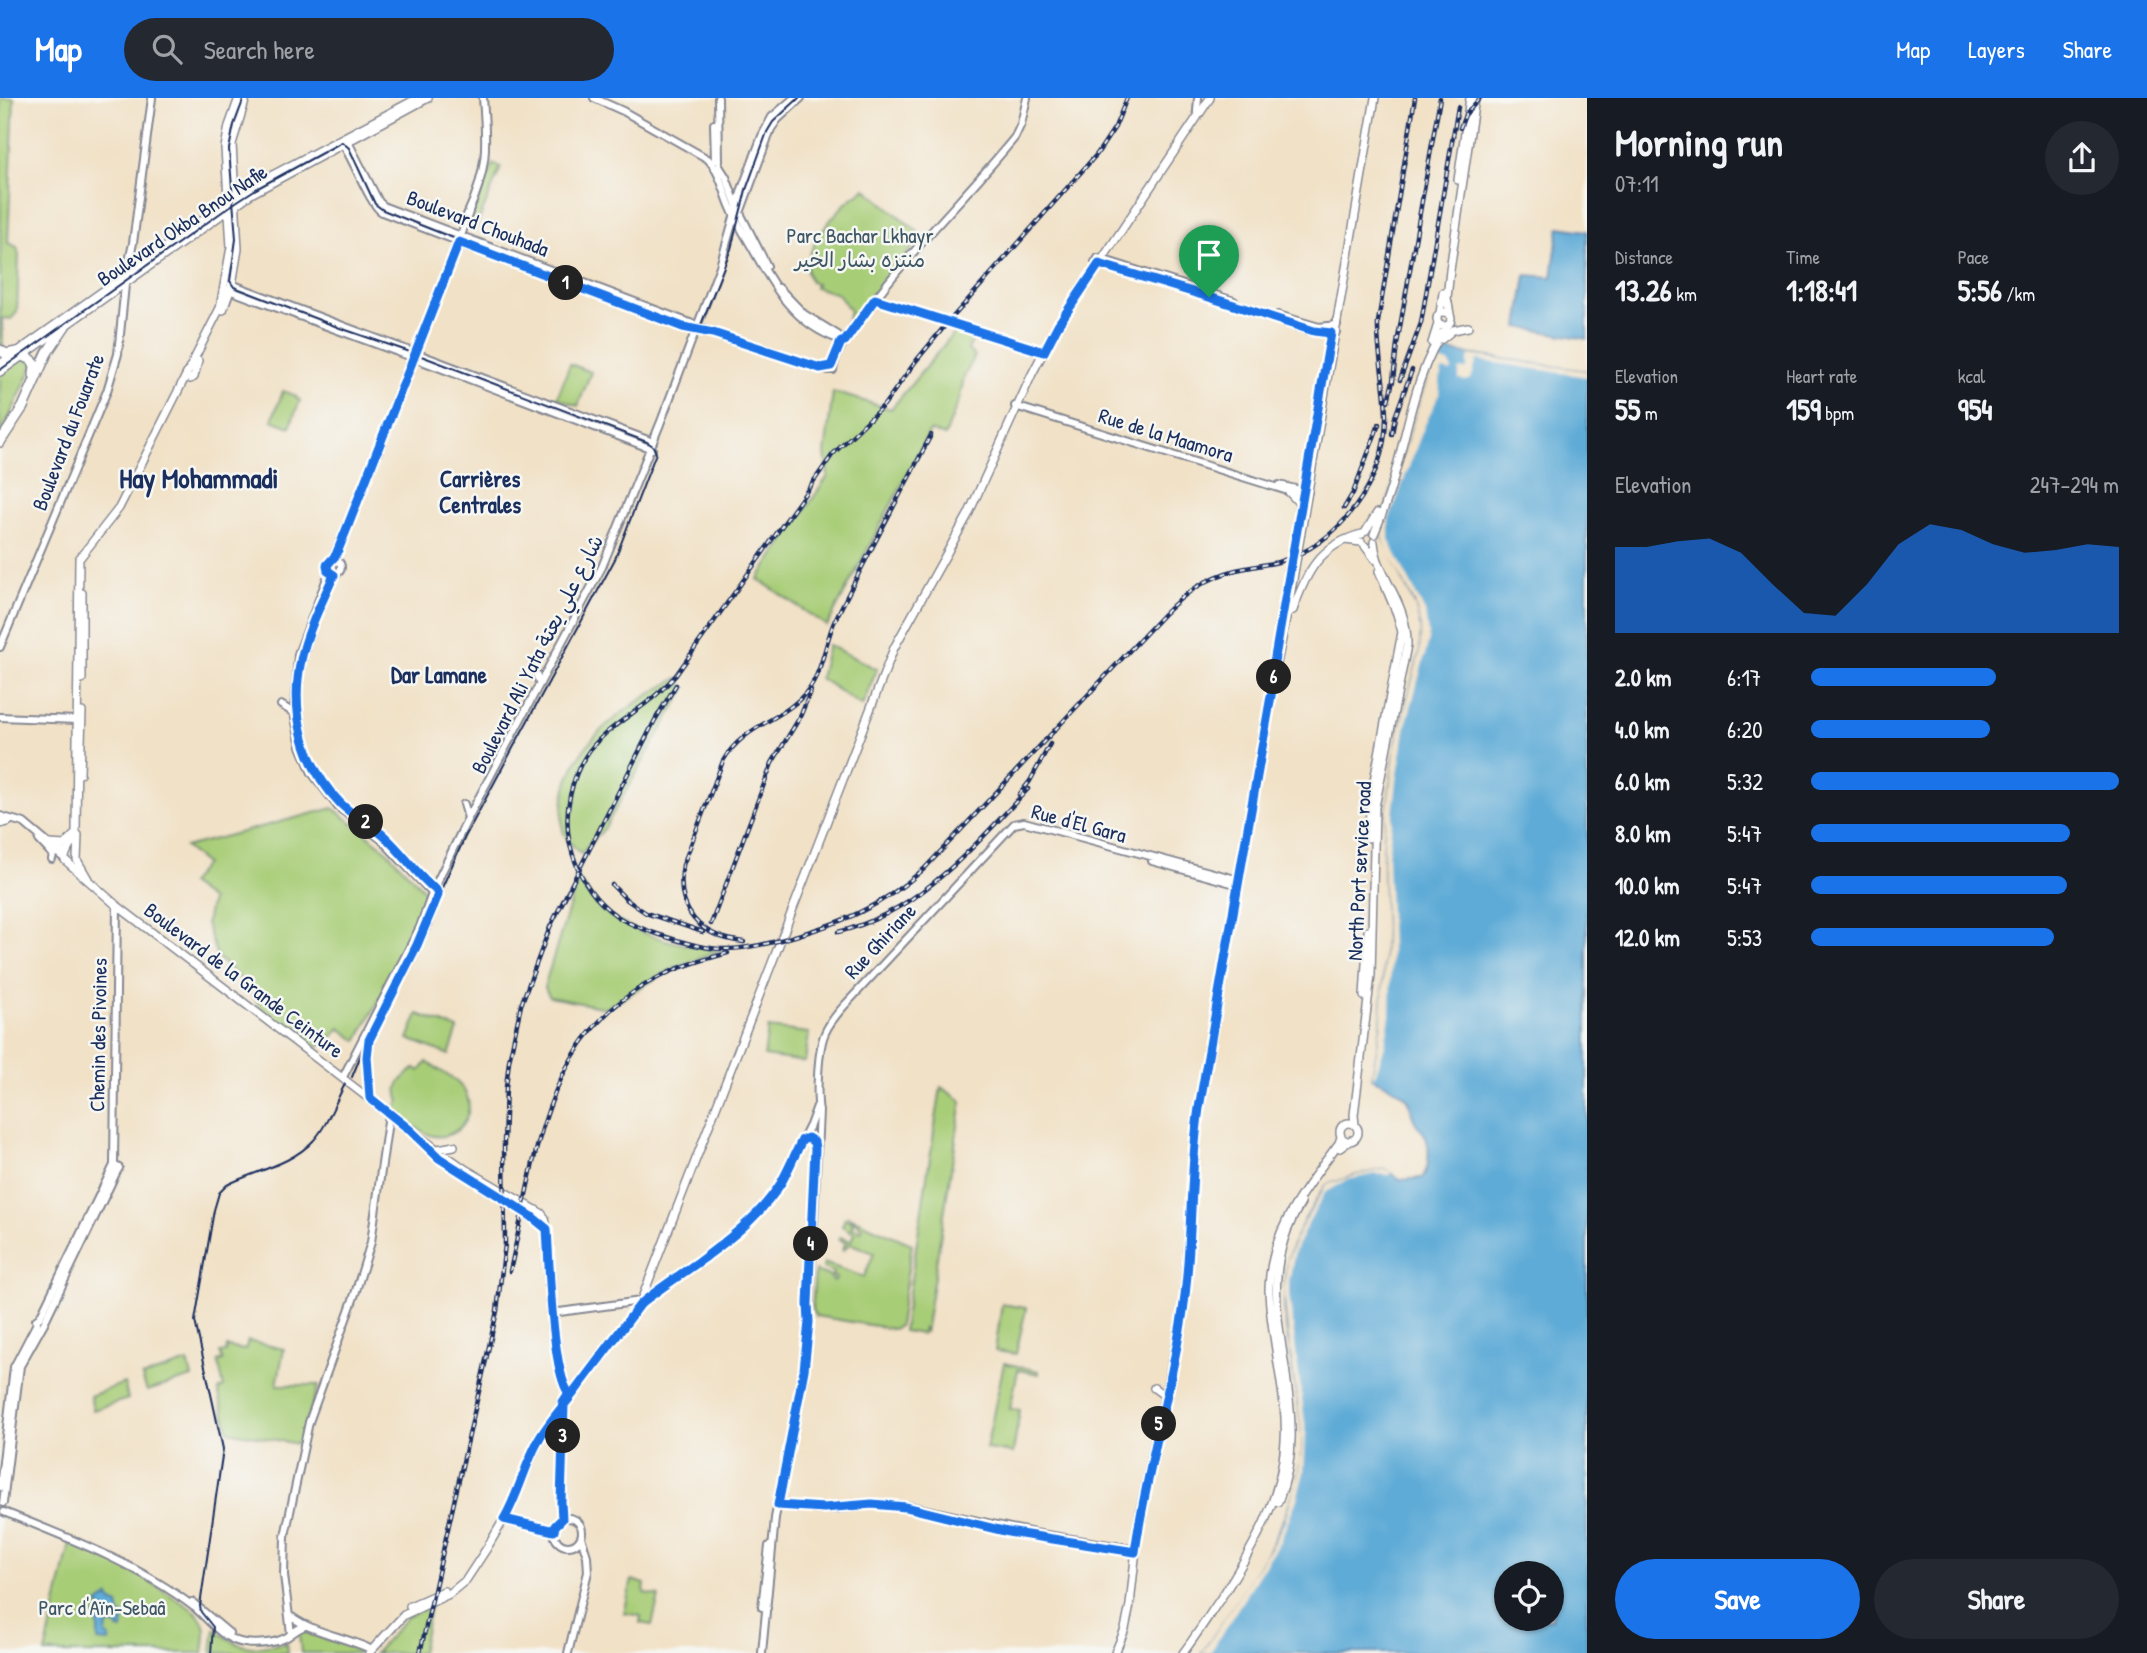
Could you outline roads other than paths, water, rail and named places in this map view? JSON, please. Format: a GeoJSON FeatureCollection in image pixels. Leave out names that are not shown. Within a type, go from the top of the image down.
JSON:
{"type":"FeatureCollection","features":[{"type":"Feature","properties":{"kind":"highway"},"geometry":{"type":"LineString","coordinates":[[0,442],[23,407],[50,346],[65,326]]}},
{"type":"Feature","properties":{"kind":"highway"},"geometry":{"type":"LineString","coordinates":[[0,350],[6,354],[21,353],[36,360],[38,370]]}},
{"type":"Feature","properties":{"kind":"highway"},"geometry":{"type":"LineString","coordinates":[[0,433],[19,407],[35,372],[32,360],[21,353]]}},
{"type":"Feature","properties":{"kind":"main road"},"geometry":{"type":"LineString","coordinates":[[228,286],[231,247],[225,148],[239,98]]}},
{"type":"Feature","properties":{"kind":"main road"},"geometry":{"type":"LineString","coordinates":[[70,856],[78,844],[83,560],[121,511],[190,374],[228,286],[237,249],[230,208],[233,181],[232,144],[246,98]]}},
{"type":"Feature","properties":{"kind":"main road","name":"Boulevard Okba Bnou Nafie"},"geometry":{"type":"LineString","coordinates":[[0,364],[65,326],[126,281],[143,263],[230,208],[418,98]]}},
{"type":"Feature","properties":{"kind":"main road","name":"Boulevard Okba Bnou Nafie"},"geometry":{"type":"LineString","coordinates":[[344,141],[428,98]]}},
{"type":"Feature","properties":{"kind":"main road"},"geometry":{"type":"LineString","coordinates":[[1115,1653],[1125,1629],[1130,1605],[1140,1511],[1183,1311],[1197,1125],[1373,98]]}},
{"type":"Feature","properties":{"kind":"main road"},"geometry":{"type":"LineString","coordinates":[[639,1302],[886,656],[967,510],[1042,351],[1207,99]]}},
{"type":"Feature","properties":{"kind":"main road"},"geometry":{"type":"LineString","coordinates":[[1099,261],[1207,99]]}},
{"type":"Feature","properties":{"kind":"main road"},"geometry":{"type":"LineString","coordinates":[[1367,538],[1394,479],[1411,408],[1422,376],[1436,345],[1452,320],[1447,298],[1472,101]]}},
{"type":"Feature","properties":{"kind":"main road"},"geometry":{"type":"LineString","coordinates":[[1367,538],[1388,487],[1418,374],[1437,332],[1460,186]]}},
{"type":"Feature","properties":{"kind":"main road","name":"Boulevard Okba Bnou Nafie"},"geometry":{"type":"LineString","coordinates":[[0,372],[21,353],[230,208]]}},
{"type":"Feature","properties":{"kind":"main road"},"geometry":{"type":"LineString","coordinates":[[132,256],[143,263]]}},
{"type":"Feature","properties":{"kind":"main road"},"geometry":{"type":"LineString","coordinates":[[1440,313],[1450,314]]}},
{"type":"Feature","properties":{"kind":"main road"},"geometry":{"type":"LineString","coordinates":[[1438,324],[1447,326]]}},
{"type":"Feature","properties":{"kind":"main road"},"geometry":{"type":"LineString","coordinates":[[1436,345],[1448,333],[1468,327]]}},
{"type":"Feature","properties":{"kind":"main road"},"geometry":{"type":"LineString","coordinates":[[70,856],[75,833],[79,559],[117,512],[190,374]]}},
{"type":"Feature","properties":{"kind":"main road"},"geometry":{"type":"LineString","coordinates":[[368,1652],[402,1611],[421,1600],[446,1591],[464,1575],[506,1506],[534,1441],[646,1292],[898,639],[968,515],[1017,405]]}},
{"type":"Feature","properties":{"kind":"main road"},"geometry":{"type":"LineString","coordinates":[[1289,492],[1302,506]]}},
{"type":"Feature","properties":{"kind":"main road"},"geometry":{"type":"LineString","coordinates":[[1275,673],[1274,663],[1287,612],[1305,494]]}},
{"type":"Feature","properties":{"kind":"main road"},"geometry":{"type":"LineString","coordinates":[[1287,612],[1305,579],[1320,559],[1338,542],[1367,538]]}},
{"type":"Feature","properties":{"kind":"main road","name":"North Port service road"},"geometry":{"type":"LineString","coordinates":[[1351,1124],[1371,975],[1375,807],[1407,635],[1404,616],[1367,538]]}},
{"type":"Feature","properties":{"kind":"main road"},"geometry":{"type":"LineString","coordinates":[[861,734],[869,731]]}},
{"type":"Feature","properties":{"kind":"main road"},"geometry":{"type":"LineString","coordinates":[[49,844],[65,845],[75,833]]}},
{"type":"Feature","properties":{"kind":"main road","name":"Boulevard de la Grande Ceinture"},"geometry":{"type":"LineString","coordinates":[[70,856],[79,874],[117,905],[410,1130],[465,1169],[541,1213],[547,1229]]}},
{"type":"Feature","properties":{"kind":"main road"},"geometry":{"type":"LineString","coordinates":[[1183,1653],[1257,1541],[1275,1500],[1286,1440],[1269,1291],[1274,1253],[1283,1224],[1291,1210],[1339,1143],[1340,1129],[1351,1124],[1357,1134],[1340,1147],[1300,1205],[1287,1228],[1277,1263],[1276,1303],[1291,1429],[1282,1494],[1259,1546],[1189,1653]]}},
{"type":"Feature","properties":{"kind":"main road","name":"Boulevard de la Grande Ceinture"},"geometry":{"type":"LineString","coordinates":[[410,1130],[439,1158],[547,1229]]}},
{"type":"Feature","properties":{"kind":"main road"},"geometry":{"type":"LineString","coordinates":[[1341,1137],[1351,1140]]}},
{"type":"Feature","properties":{"kind":"main road"},"geometry":{"type":"LineString","coordinates":[[438,1149],[454,1146]]}},
{"type":"Feature","properties":{"kind":"main road"},"geometry":{"type":"LineString","coordinates":[[547,1229],[549,1285],[562,1382],[571,1394]]}},
{"type":"Feature","properties":{"kind":"main road"},"geometry":{"type":"LineString","coordinates":[[646,1292],[655,1294]]}},
{"type":"Feature","properties":{"kind":"main road"},"geometry":{"type":"LineString","coordinates":[[1154,1388],[1165,1396]]}},
{"type":"Feature","properties":{"kind":"main road"},"geometry":{"type":"LineString","coordinates":[[368,1652],[404,1615],[460,1587],[504,1519],[537,1443],[563,1403]]}},
{"type":"Feature","properties":{"kind":"main road"},"geometry":{"type":"LineString","coordinates":[[552,1421],[560,1420],[564,1424]]}},
{"type":"Feature","properties":{"kind":"street","name":"Boulevard du Fouarate"},"geometry":{"type":"LineString","coordinates":[[0,647],[107,391],[116,363],[152,98]]}},
{"type":"Feature","properties":{"kind":"street"},"geometry":{"type":"LineString","coordinates":[[437,893],[386,837],[343,806],[326,786],[307,753],[298,711],[301,661],[331,574],[327,566],[347,528],[459,239],[485,164],[483,98]]}},
{"type":"Feature","properties":{"kind":"street"},"geometry":{"type":"LineString","coordinates":[[594,98],[647,122],[716,163]]}},
{"type":"Feature","properties":{"kind":"street"},"geometry":{"type":"LineString","coordinates":[[603,98],[702,150],[716,163],[732,189],[737,215]]}},
{"type":"Feature","properties":{"kind":"street"},"geometry":{"type":"LineString","coordinates":[[716,98],[716,163]]}},
{"type":"Feature","properties":{"kind":"street"},"geometry":{"type":"LineString","coordinates":[[716,98],[716,163],[737,215],[792,307],[818,330],[842,339],[935,225],[1015,137],[1027,98]]}},
{"type":"Feature","properties":{"kind":"street"},"geometry":{"type":"LineString","coordinates":[[737,215],[742,190],[769,121],[794,98]]}},
{"type":"Feature","properties":{"kind":"street"},"geometry":{"type":"LineString","coordinates":[[737,215],[771,129],[801,98]]}},
{"type":"Feature","properties":{"kind":"street"},"geometry":{"type":"LineString","coordinates":[[1197,111],[1198,98]]}},
{"type":"Feature","properties":{"kind":"street","name":"Boulevard Chouhada"},"geometry":{"type":"LineString","coordinates":[[344,141],[377,209],[696,328],[820,368],[830,367],[842,339]]}},
{"type":"Feature","properties":{"kind":"street"},"geometry":{"type":"LineString","coordinates":[[702,150],[714,143]]}},
{"type":"Feature","properties":{"kind":"street"},"geometry":{"type":"LineString","coordinates":[[732,189],[737,192],[742,190]]}},
{"type":"Feature","properties":{"kind":"street","name":"Boulevard Ali Yata شارع علي يعتة"},"geometry":{"type":"LineString","coordinates":[[343,1077],[437,893],[475,811],[605,569],[737,215]]}},
{"type":"Feature","properties":{"kind":"street","name":"Boulevard du Fouarate"},"geometry":{"type":"LineString","coordinates":[[124,305],[132,243]]}},
{"type":"Feature","properties":{"kind":"street"},"geometry":{"type":"LineString","coordinates":[[1099,261],[1314,326],[1334,329]]}},
{"type":"Feature","properties":{"kind":"street"},"geometry":{"type":"LineString","coordinates":[[228,286],[342,330],[416,350]]}},
{"type":"Feature","properties":{"kind":"street"},"geometry":{"type":"LineString","coordinates":[[875,299],[1042,351]]}},
{"type":"Feature","properties":{"kind":"street"},"geometry":{"type":"LineString","coordinates":[[334,318],[342,330]]}},
{"type":"Feature","properties":{"kind":"street"},"geometry":{"type":"LineString","coordinates":[[327,336],[342,330],[416,350],[652,446]]}},
{"type":"Feature","properties":{"kind":"street","name":"Rue de la Maamora"},"geometry":{"type":"LineString","coordinates":[[1017,405],[1305,494]]}},
{"type":"Feature","properties":{"kind":"street","name":"Boulevard Ali Yata شارع علي يعتة"},"geometry":{"type":"LineString","coordinates":[[370,1098],[367,1057],[369,1040],[417,945],[468,817],[602,568],[652,446]]}},
{"type":"Feature","properties":{"kind":"street","name":"Rue de la Maamora"},"geometry":{"type":"LineString","coordinates":[[1203,463],[1289,492],[1305,494]]}},
{"type":"Feature","properties":{"kind":"street"},"geometry":{"type":"LineString","coordinates":[[347,528],[340,556],[340,571],[323,578],[298,654],[294,713],[301,746],[306,760],[327,794],[340,809],[386,844],[426,887],[437,893]]}},
{"type":"Feature","properties":{"kind":"street"},"geometry":{"type":"LineString","coordinates":[[332,561],[338,561],[341,565]]}},
{"type":"Feature","properties":{"kind":"street"},"geometry":{"type":"LineString","coordinates":[[540,684],[534,666],[551,663]]}},
{"type":"Feature","properties":{"kind":"street"},"geometry":{"type":"LineString","coordinates":[[281,705],[294,713]]}},
{"type":"Feature","properties":{"kind":"street"},"geometry":{"type":"LineString","coordinates":[[0,717],[77,720]]}},
{"type":"Feature","properties":{"kind":"street"},"geometry":{"type":"LineString","coordinates":[[468,817],[464,803],[477,801]]}},
{"type":"Feature","properties":{"kind":"street"},"geometry":{"type":"LineString","coordinates":[[2,820],[24,826],[52,851],[70,856]]}},
{"type":"Feature","properties":{"kind":"street"},"geometry":{"type":"LineString","coordinates":[[2,820],[24,823],[49,844],[70,856]]}},
{"type":"Feature","properties":{"kind":"street","name":"Rue d'El Gara"},"geometry":{"type":"LineString","coordinates":[[1014,824],[1024,822],[1239,883]]}},
{"type":"Feature","properties":{"kind":"street","name":"Rue Ghiriane"},"geometry":{"type":"LineString","coordinates":[[552,1313],[639,1302],[655,1294],[731,1238],[762,1209],[780,1184],[803,1138],[813,1128],[818,1104],[824,1033],[902,943],[1014,824]]}},
{"type":"Feature","properties":{"kind":"street"},"geometry":{"type":"LineString","coordinates":[[39,840],[53,855],[52,859]]}},
{"type":"Feature","properties":{"kind":"street"},"geometry":{"type":"LineString","coordinates":[[416,934],[426,900],[426,887]]}},
{"type":"Feature","properties":{"kind":"street","name":"Chemin des Pivoines"},"geometry":{"type":"LineString","coordinates":[[41,1321],[114,1170],[117,905]]}},
{"type":"Feature","properties":{"kind":"street"},"geometry":{"type":"LineString","coordinates":[[88,1546],[143,1574],[197,1609],[213,1626],[240,1642],[254,1644],[282,1639],[292,1630],[287,1560],[291,1522],[309,1433],[374,1243],[391,1115]]}},
{"type":"Feature","properties":{"kind":"street"},"geometry":{"type":"LineString","coordinates":[[762,1653],[775,1518],[804,1370],[813,1233],[813,1128]]}},
{"type":"Feature","properties":{"kind":"street"},"geometry":{"type":"LineString","coordinates":[[813,1128],[815,1171]]}},
{"type":"Feature","properties":{"kind":"street"},"geometry":{"type":"LineString","coordinates":[[803,1138],[814,1142]]}},
{"type":"Feature","properties":{"kind":"street"},"geometry":{"type":"LineString","coordinates":[[0,1487],[15,1365],[41,1321]]}},
{"type":"Feature","properties":{"kind":"street"},"geometry":{"type":"LineString","coordinates":[[41,1321],[19,1370],[2,1508],[139,1568],[201,1607],[228,1633],[241,1639],[250,1641],[278,1636],[304,1625]]}},
{"type":"Feature","properties":{"kind":"street"},"geometry":{"type":"LineString","coordinates":[[292,1630],[283,1570],[285,1536],[308,1425],[344,1331]]}},
{"type":"Feature","properties":{"kind":"street"},"geometry":{"type":"LineString","coordinates":[[562,1519],[563,1403]]}},
{"type":"Feature","properties":{"kind":"street"},"geometry":{"type":"LineString","coordinates":[[778,1505],[824,1508],[872,1504],[906,1507],[1008,1532],[1135,1550]]}},
{"type":"Feature","properties":{"kind":"street"},"geometry":{"type":"LineString","coordinates":[[504,1519],[554,1531]]}},
{"type":"Feature","properties":{"kind":"street"},"geometry":{"type":"LineString","coordinates":[[562,1519],[572,1519],[579,1523],[582,1531],[578,1540],[570,1546],[561,1544],[555,1538],[555,1526],[562,1519]]}},
{"type":"Feature","properties":{"kind":"street"},"geometry":{"type":"LineString","coordinates":[[568,1653],[588,1572],[584,1546],[578,1540]]}},
{"type":"Feature","properties":{"kind":"street"},"geometry":{"type":"LineString","coordinates":[[292,1617],[304,1625],[334,1634],[368,1652]]}},
{"type":"Feature","properties":{"kind":"water"},"geometry":{"type":"Polygon","coordinates":[[[1559,227],[1587,231],[1587,339],[1518,327],[1526,275],[1552,277],[1559,227]]]}},
{"type":"Feature","properties":{"kind":"water"},"geometry":{"type":"Polygon","coordinates":[[[1439,350],[1587,371],[1587,1653],[1202,1653],[1250,1582],[1278,1532],[1297,1479],[1302,1435],[1288,1340],[1284,1291],[1288,1260],[1299,1230],[1326,1185],[1386,1169],[1400,1180],[1422,1178],[1428,1163],[1427,1140],[1414,1120],[1408,1099],[1372,1078],[1381,1027],[1383,993],[1385,824],[1396,743],[1420,651],[1421,628],[1416,607],[1383,538],[1385,511],[1439,350]]]}},
{"type":"Feature","properties":{"kind":"water"},"geometry":{"type":"Polygon","coordinates":[[[109,1596],[124,1616],[122,1630],[118,1629],[118,1626],[107,1624],[106,1635],[110,1637],[109,1642],[98,1641],[96,1613],[101,1607],[98,1604],[109,1596]]]}},
{"type":"Feature","properties":{"kind":"tram line"},"geometry":{"type":"LineString","coordinates":[[244,98],[229,149],[236,239],[230,281],[234,287],[647,442],[653,446],[656,453],[615,559],[465,837],[419,938],[372,1028],[352,1077]]}},
{"type":"Feature","properties":{"kind":"tram line"},"geometry":{"type":"LineString","coordinates":[[0,370],[236,202],[342,142],[349,148],[375,204],[383,210],[665,318],[700,327],[731,249],[746,190],[767,132],[773,122],[799,98]]}},
{"type":"Feature","properties":{"kind":"tram line"},"geometry":{"type":"LineString","coordinates":[[211,1653],[213,1627],[201,1612],[200,1606],[223,1449],[195,1321],[214,1210],[219,1193],[227,1185],[283,1162],[313,1141],[327,1121],[345,1084]]}},
{"type":"Feature","properties":{"kind":"railway"},"geometry":{"type":"LineString","coordinates":[[1127,98],[1115,127],[1097,154],[944,327],[884,405],[833,454],[676,675],[653,698],[605,734],[582,762],[570,796],[568,832],[571,849],[585,882],[596,897],[623,920],[692,944],[733,949],[808,932],[876,904],[924,869],[1180,599],[1225,573],[1278,562],[1300,553],[1321,541],[1339,525],[1368,487],[1384,442],[1386,406],[1378,322],[1415,98]]}},
{"type":"Feature","properties":{"kind":"railway"},"geometry":{"type":"LineString","coordinates":[[1388,401],[1440,98]]}},
{"type":"Feature","properties":{"kind":"railway"},"geometry":{"type":"LineString","coordinates":[[1460,128],[1465,115],[1480,98]]}},
{"type":"Feature","properties":{"kind":"railway"},"geometry":{"type":"LineString","coordinates":[[1400,380],[1421,323],[1458,107]]}},
{"type":"Feature","properties":{"kind":"railway"},"geometry":{"type":"LineString","coordinates":[[1392,434],[1395,417],[1412,370]]}},
{"type":"Feature","properties":{"kind":"railway"},"geometry":{"type":"LineString","coordinates":[[1344,508],[1353,493],[1379,424]]}},
{"type":"Feature","properties":{"kind":"railway"},"geometry":{"type":"LineString","coordinates":[[744,942],[714,934],[694,918],[683,895],[683,865],[723,761],[742,739],[788,709],[813,682],[835,620],[931,435]]}},
{"type":"Feature","properties":{"kind":"railway"},"geometry":{"type":"LineString","coordinates":[[420,1653],[497,1311],[505,1244],[506,1087],[521,1005],[550,927],[655,720],[676,685]]}},
{"type":"Feature","properties":{"kind":"railway"},"geometry":{"type":"LineString","coordinates":[[711,924],[772,763],[800,717],[811,690]]}},
{"type":"Feature","properties":{"kind":"railway"},"geometry":{"type":"LineString","coordinates":[[1019,795],[1030,781],[1050,744]]}},
{"type":"Feature","properties":{"kind":"railway"},"geometry":{"type":"LineString","coordinates":[[838,932],[895,909],[920,893],[987,833],[1028,789]]}},
{"type":"Feature","properties":{"kind":"railway"},"geometry":{"type":"LineString","coordinates":[[612,885],[646,913],[703,932]]}},
{"type":"Feature","properties":{"kind":"railway"},"geometry":{"type":"LineString","coordinates":[[510,1271],[539,1138],[553,1097],[572,1059],[596,1024],[629,995],[672,971],[728,953]]}},
{"type":"Feature","properties":{"kind":"district","name":"Hay Mohammadi"},"geometry":{"type":"Point","coordinates":[199,478]}},
{"type":"Feature","properties":{"kind":"district","name":"Carrières Centrales"},"geometry":{"type":"Point","coordinates":[480,491]}},
{"type":"Feature","properties":{"kind":"district","name":"Dar Lamane"},"geometry":{"type":"Point","coordinates":[439,674]}},
{"type":"Feature","properties":{"kind":"park label","name":"Parc Bachar Lkhayr منتزه بشار الخير"},"geometry":{"type":"Point","coordinates":[860,247]}},
{"type":"Feature","properties":{"kind":"park label","name":"Parc d'Aïn-Sebaâ"},"geometry":{"type":"Point","coordinates":[102,1607]}}]}
